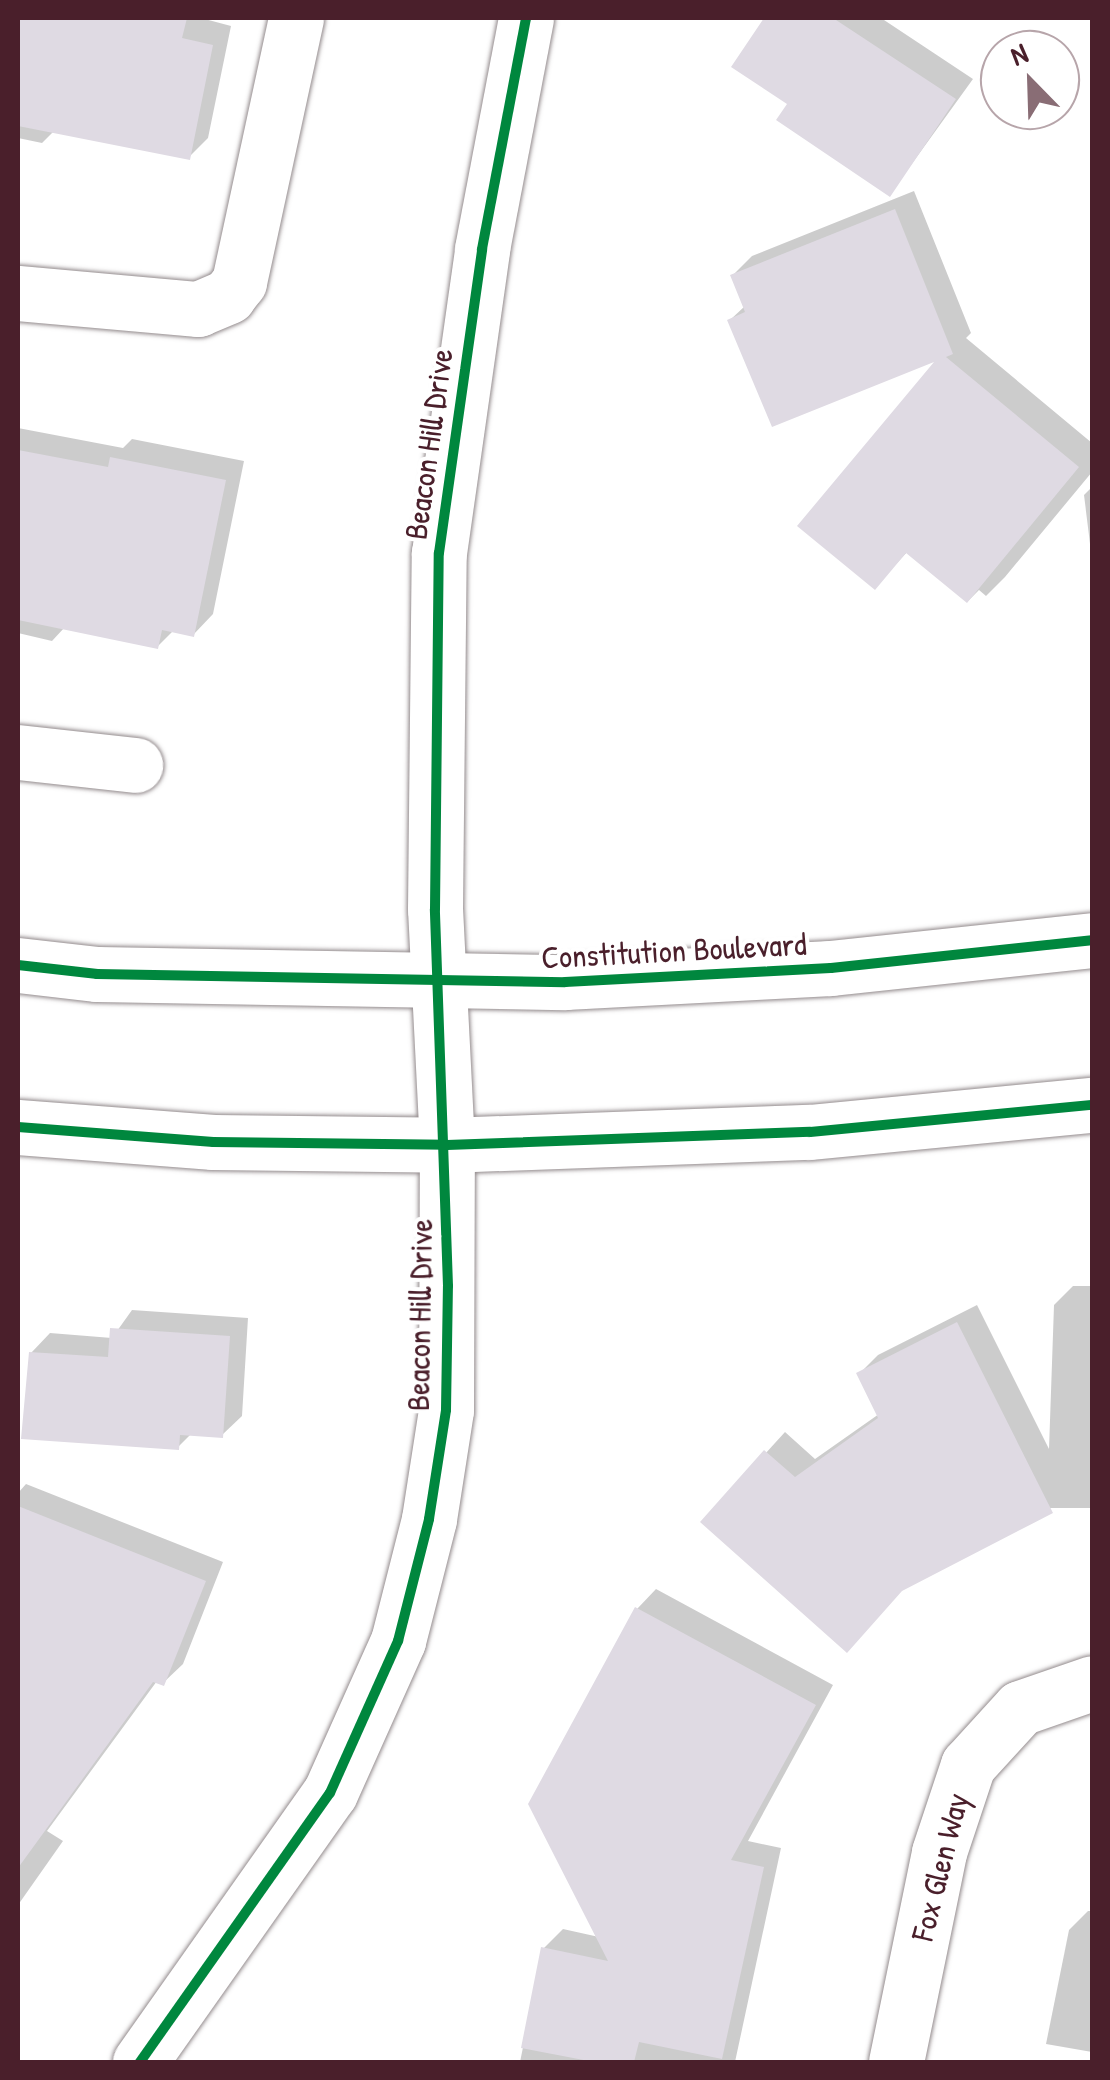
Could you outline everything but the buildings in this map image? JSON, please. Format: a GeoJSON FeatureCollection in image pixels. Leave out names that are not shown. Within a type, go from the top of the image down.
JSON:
{"type":"FeatureCollection","features":[{"type":"Feature","properties":{"kind":"street"},"geometry":{"type":"LineString","coordinates":[[18,293],[198,309],[228,296],[239,282],[296,18]]}},
{"type":"Feature","properties":{"kind":"street","name":"Beacon Hill Drive"},"geometry":{"type":"LineString","coordinates":[[140,2062],[330,1793],[398,1641],[429,1519],[446,1410],[447,1145],[434,726],[439,554],[482,249],[526,18]]}},
{"type":"Feature","properties":{"kind":"street"},"geometry":{"type":"LineString","coordinates":[[18,752],[135,765]]}},
{"type":"Feature","properties":{"kind":"street","name":"Constitution Boulevard"},"geometry":{"type":"LineString","coordinates":[[18,965],[97,974],[440,985],[831,968],[1092,940]]}},
{"type":"Feature","properties":{"kind":"street"},"geometry":{"type":"LineString","coordinates":[[18,1127],[213,1142],[447,1145],[810,1132],[1092,1105]]}},
{"type":"Feature","properties":{"kind":"street","name":"Fox Glen Way"},"geometry":{"type":"LineString","coordinates":[[896,2062],[939,1852],[968,1765],[1020,1708],[1092,1682]]}},
{"type":"Feature","properties":{"kind":"cycle path"},"geometry":{"type":"LineString","coordinates":[[140,2062],[330,1793],[398,1641],[429,1519],[446,1410],[448,1286],[435,909],[439,553],[482,249],[526,18]]}},
{"type":"Feature","properties":{"kind":"cycle path"},"geometry":{"type":"LineString","coordinates":[[18,965],[97,974],[565,982],[831,968],[1092,940]]}},
{"type":"Feature","properties":{"kind":"cycle path"},"geometry":{"type":"LineString","coordinates":[[18,1127],[213,1142],[447,1145],[810,1132],[1092,1105]]}}]}
